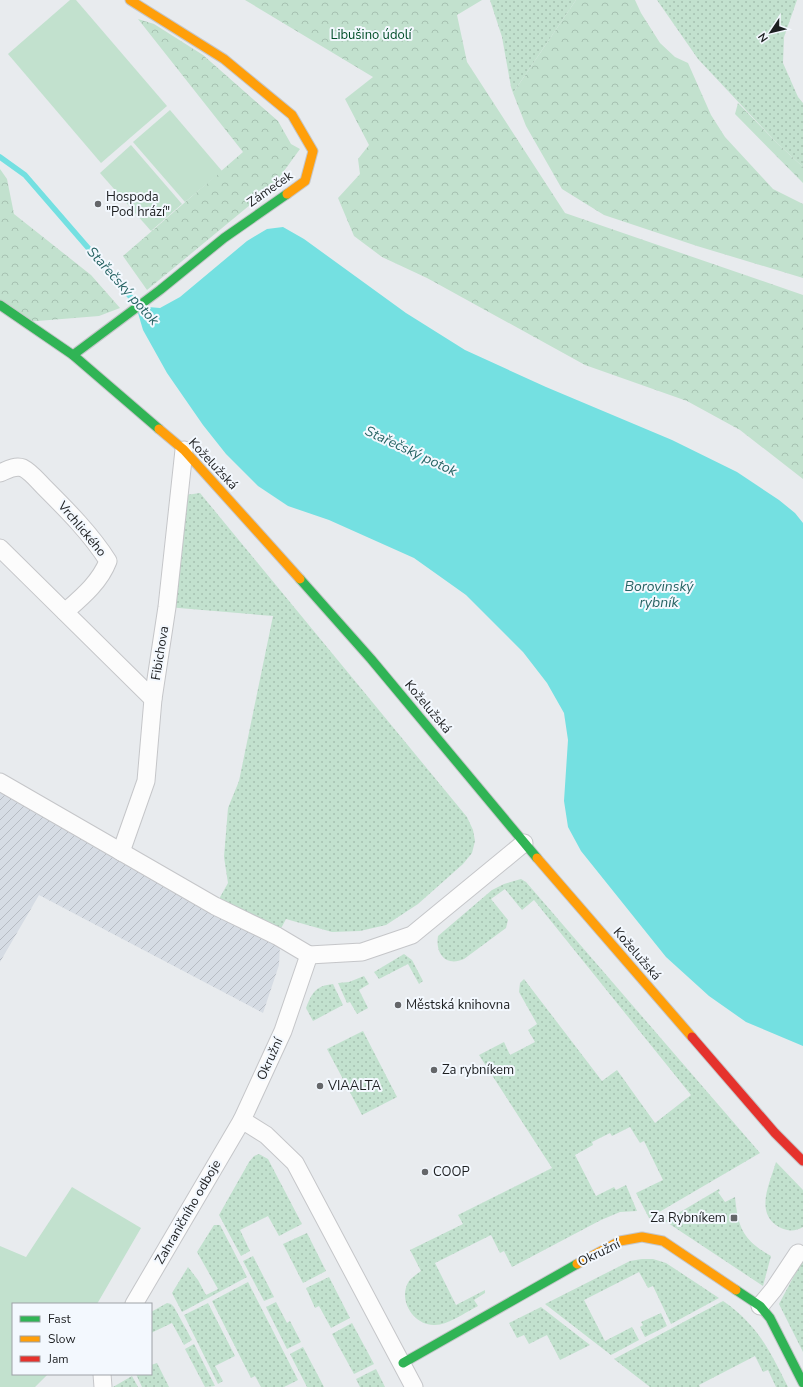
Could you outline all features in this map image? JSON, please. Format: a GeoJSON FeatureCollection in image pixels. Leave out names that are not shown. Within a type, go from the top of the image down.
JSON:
{"type":"FeatureCollection","features":[{"type":"Feature","properties":{"kind":"main road","name":"Zámeček"},"geometry":{"type":"LineString","coordinates":[[73,355],[160,290],[224,238],[305,181],[313,151],[292,115],[286,110],[224,59],[130,0]]}},
{"type":"Feature","properties":{"kind":"main road","name":"Koželužská"},"geometry":{"type":"LineString","coordinates":[[0,305],[73,355],[184,450],[371,659],[524,843],[775,1133],[803,1161]]}},
{"type":"Feature","properties":{"kind":"main road","name":"Okružní"},"geometry":{"type":"LineString","coordinates":[[403,1363],[557,1274],[620,1240],[642,1237],[663,1241],[760,1306],[770,1318],[803,1383]]}},
{"type":"Feature","properties":{"kind":"street","name":"Fibichova"},"geometry":{"type":"LineString","coordinates":[[121,852],[146,781],[153,699],[167,607],[184,450]]}},
{"type":"Feature","properties":{"kind":"street","name":"Vrchlického"},"geometry":{"type":"LineString","coordinates":[[0,473],[12,467],[23,468],[32,475],[99,546],[108,561],[104,572],[66,612]]}},
{"type":"Feature","properties":{"kind":"street"},"geometry":{"type":"LineString","coordinates":[[0,548],[153,699]]}},
{"type":"Feature","properties":{"kind":"street"},"geometry":{"type":"LineString","coordinates":[[0,782],[215,906],[277,936],[309,955],[362,952],[412,935],[524,843]]}},
{"type":"Feature","properties":{"kind":"street","name":"Okružní"},"geometry":{"type":"LineString","coordinates":[[242,1120],[283,1031],[309,955]]}},
{"type":"Feature","properties":{"kind":"street"},"geometry":{"type":"LineString","coordinates":[[242,1120],[266,1135],[295,1163],[403,1363],[414,1387]]}},
{"type":"Feature","properties":{"kind":"street","name":"Zahraničního odboje"},"geometry":{"type":"LineString","coordinates":[[135,1303],[242,1120]]}},
{"type":"Feature","properties":{"kind":"street"},"geometry":{"type":"LineString","coordinates":[[760,1306],[774,1289],[798,1253]]}},
{"type":"Feature","properties":{"kind":"street"},"geometry":{"type":"LineString","coordinates":[[102,1375],[103,1387]]}},
{"type":"Feature","properties":{"kind":"shaded area"},"geometry":{"type":"Polygon","coordinates":[[[0,782],[280,945],[279,965],[263,1013],[39,895],[0,962],[0,782]]]}},
{"type":"Feature","properties":{"kind":"green space"},"geometry":{"type":"Polygon","coordinates":[[[70,0],[76,0],[167,106],[101,163],[8,54],[70,0]]]}},
{"type":"Feature","properties":{"kind":"green space","name":"Libušino údolí"},"geometry":{"type":"Polygon","coordinates":[[[245,0],[482,0],[457,15],[467,62],[565,213],[803,295],[803,479],[740,430],[687,401],[585,365],[427,278],[382,257],[354,236],[338,198],[360,174],[358,159],[369,145],[345,99],[373,77],[245,0]]]}},
{"type":"Feature","properties":{"kind":"green space"},"geometry":{"type":"Polygon","coordinates":[[[490,0],[576,0],[513,93],[502,37],[490,0]]]}},
{"type":"Feature","properties":{"kind":"green space"},"geometry":{"type":"Polygon","coordinates":[[[576,0],[635,0],[641,13],[660,43],[675,57],[688,63],[711,115],[725,137],[773,189],[803,204],[803,278],[697,246],[604,215],[562,189],[526,126],[513,93],[576,0]]]}},
{"type":"Feature","properties":{"kind":"green space"},"geometry":{"type":"Polygon","coordinates":[[[657,0],[797,0],[784,37],[783,63],[798,97],[803,103],[803,167],[776,142],[698,59],[657,0]]]}},
{"type":"Feature","properties":{"kind":"green space"},"geometry":{"type":"Polygon","coordinates":[[[138,19],[154,24],[203,55],[278,121],[291,144],[300,149],[273,186],[147,290],[123,256],[243,152],[138,19]]]}},
{"type":"Feature","properties":{"kind":"green space"},"geometry":{"type":"Polygon","coordinates":[[[738,103],[803,167],[803,183],[735,114],[738,103]]]}},
{"type":"Feature","properties":{"kind":"green space"},"geometry":{"type":"Polygon","coordinates":[[[170,110],[222,171],[185,202],[133,142],[170,110]]]}},
{"type":"Feature","properties":{"kind":"green space"},"geometry":{"type":"Polygon","coordinates":[[[131,145],[182,204],[151,231],[100,173],[131,145]]]}},
{"type":"Feature","properties":{"kind":"green space"},"geometry":{"type":"Polygon","coordinates":[[[0,169],[7,179],[14,214],[91,275],[120,308],[99,316],[25,322],[0,305],[0,169]]]}},
{"type":"Feature","properties":{"kind":"green space"},"geometry":{"type":"Polygon","coordinates":[[[200,493],[467,817],[473,830],[475,841],[472,853],[463,864],[418,904],[386,925],[360,931],[332,932],[286,919],[277,936],[215,906],[228,883],[224,857],[228,808],[239,781],[273,616],[167,607],[179,496],[200,493]]]}},
{"type":"Feature","properties":{"kind":"green space"},"geometry":{"type":"Polygon","coordinates":[[[521,879],[526,882],[760,1153],[649,1218],[636,1193],[663,1180],[644,1141],[640,1143],[630,1127],[612,1136],[610,1133],[592,1142],[593,1145],[575,1155],[596,1196],[614,1187],[616,1190],[626,1185],[637,1211],[620,1212],[601,1220],[512,1267],[504,1251],[500,1253],[491,1235],[435,1263],[456,1305],[485,1290],[485,1293],[474,1300],[478,1306],[457,1318],[446,1323],[435,1325],[427,1324],[414,1317],[406,1304],[406,1288],[409,1281],[421,1271],[410,1250],[463,1224],[458,1215],[552,1168],[479,1055],[504,1042],[510,1055],[535,1042],[528,1030],[537,1024],[519,992],[520,983],[524,979],[602,1081],[617,1070],[655,1123],[691,1095],[534,900],[522,910],[505,889],[491,899],[508,920],[506,928],[464,959],[452,961],[443,957],[438,948],[438,936],[492,890],[504,884],[521,879]]]}},
{"type":"Feature","properties":{"kind":"green space"},"geometry":{"type":"Polygon","coordinates":[[[404,954],[412,960],[423,981],[419,984],[408,964],[379,979],[374,972],[404,954]]]}},
{"type":"Feature","properties":{"kind":"green space"},"geometry":{"type":"Polygon","coordinates":[[[364,976],[369,984],[359,990],[368,1008],[357,1014],[350,1002],[347,1003],[338,983],[349,982],[364,976]]]}},
{"type":"Feature","properties":{"kind":"green space"},"geometry":{"type":"Polygon","coordinates":[[[333,984],[343,1005],[313,1021],[306,1008],[310,998],[315,991],[322,986],[333,984]]]}},
{"type":"Feature","properties":{"kind":"green space"},"geometry":{"type":"Polygon","coordinates":[[[363,1031],[397,1097],[362,1115],[327,1049],[363,1031]]]}},
{"type":"Feature","properties":{"kind":"green space"},"geometry":{"type":"Polygon","coordinates":[[[259,1154],[268,1159],[302,1224],[279,1236],[268,1216],[240,1230],[250,1251],[241,1256],[219,1215],[249,1162],[254,1156],[259,1154]]]}},
{"type":"Feature","properties":{"kind":"green space"},"geometry":{"type":"Polygon","coordinates":[[[776,1162],[803,1190],[803,1227],[797,1230],[788,1230],[779,1227],[771,1221],[767,1214],[765,1206],[766,1197],[776,1162]]]}},
{"type":"Feature","properties":{"kind":"green space"},"geometry":{"type":"Polygon","coordinates":[[[72,1187],[141,1228],[98,1303],[12,1303],[12,1375],[47,1375],[35,1387],[0,1387],[0,1246],[26,1257],[72,1187]]]}},
{"type":"Feature","properties":{"kind":"green space"},"geometry":{"type":"Polygon","coordinates":[[[719,1189],[720,1191],[718,1192],[725,1202],[735,1197],[740,1225],[744,1232],[754,1244],[771,1256],[763,1286],[665,1221],[719,1189]]]}},
{"type":"Feature","properties":{"kind":"green space"},"geometry":{"type":"Polygon","coordinates":[[[214,1225],[220,1225],[247,1277],[182,1312],[172,1293],[188,1267],[198,1280],[206,1295],[218,1289],[197,1252],[214,1225]]]}},
{"type":"Feature","properties":{"kind":"green space"},"geometry":{"type":"Polygon","coordinates":[[[307,1233],[326,1271],[303,1283],[283,1244],[307,1233]]]}},
{"type":"Feature","properties":{"kind":"green space"},"geometry":{"type":"Polygon","coordinates":[[[253,1256],[274,1297],[264,1301],[243,1261],[253,1256]]]}},
{"type":"Feature","properties":{"kind":"green space"},"geometry":{"type":"Polygon","coordinates":[[[653,1259],[666,1263],[719,1298],[671,1324],[653,1286],[648,1288],[639,1272],[584,1300],[605,1341],[632,1327],[639,1340],[611,1355],[545,1304],[630,1261],[653,1259]]]}},
{"type":"Feature","properties":{"kind":"green space"},"geometry":{"type":"Polygon","coordinates":[[[803,1259],[803,1352],[779,1304],[803,1259]]]}},
{"type":"Feature","properties":{"kind":"green space"},"geometry":{"type":"Polygon","coordinates":[[[329,1277],[350,1318],[331,1328],[319,1306],[315,1308],[306,1288],[329,1277]]]}},
{"type":"Feature","properties":{"kind":"green space"},"geometry":{"type":"Polygon","coordinates":[[[248,1282],[298,1380],[284,1387],[261,1387],[255,1376],[251,1378],[212,1301],[248,1282]]]}},
{"type":"Feature","properties":{"kind":"green space"},"geometry":{"type":"Polygon","coordinates":[[[723,1301],[735,1310],[754,1329],[769,1350],[788,1387],[776,1387],[768,1370],[763,1372],[755,1356],[699,1385],[700,1387],[650,1387],[614,1359],[723,1301]]]}},
{"type":"Feature","properties":{"kind":"green space"},"geometry":{"type":"Polygon","coordinates":[[[276,1302],[287,1323],[290,1321],[301,1342],[287,1349],[266,1307],[276,1302]]]}},
{"type":"Feature","properties":{"kind":"green space"},"geometry":{"type":"Polygon","coordinates":[[[167,1303],[171,1304],[192,1340],[184,1345],[172,1323],[152,1333],[152,1311],[167,1303]]]}},
{"type":"Feature","properties":{"kind":"green space"},"geometry":{"type":"Polygon","coordinates":[[[208,1303],[235,1356],[215,1366],[223,1381],[218,1384],[184,1315],[208,1303]]]}},
{"type":"Feature","properties":{"kind":"green space"},"geometry":{"type":"Polygon","coordinates":[[[541,1307],[590,1345],[560,1360],[547,1335],[529,1344],[524,1335],[517,1338],[509,1323],[541,1307]]]}},
{"type":"Feature","properties":{"kind":"green space"},"geometry":{"type":"Polygon","coordinates":[[[661,1313],[667,1326],[645,1337],[640,1327],[643,1325],[641,1322],[661,1313]]]}},
{"type":"Feature","properties":{"kind":"green space"},"geometry":{"type":"Polygon","coordinates":[[[352,1323],[374,1364],[354,1374],[332,1334],[352,1323]]]}},
{"type":"Feature","properties":{"kind":"green space"},"geometry":{"type":"Polygon","coordinates":[[[194,1344],[215,1386],[205,1387],[185,1349],[194,1344]]]}},
{"type":"Feature","properties":{"kind":"green space"},"geometry":{"type":"Polygon","coordinates":[[[303,1347],[324,1387],[307,1387],[290,1354],[303,1347]]]}},
{"type":"Feature","properties":{"kind":"green space"},"geometry":{"type":"Polygon","coordinates":[[[157,1363],[169,1387],[142,1387],[136,1375],[152,1375],[152,1365],[157,1363]]]}},
{"type":"Feature","properties":{"kind":"green space"},"geometry":{"type":"Polygon","coordinates":[[[376,1369],[385,1387],[360,1387],[356,1379],[376,1369]]]}},
{"type":"Feature","properties":{"kind":"green space"},"geometry":{"type":"Polygon","coordinates":[[[132,1376],[138,1387],[113,1387],[132,1376]]]}},
{"type":"Feature","properties":{"kind":"water","name":"Borovinský rybník"},"geometry":{"type":"Polygon","coordinates":[[[283,227],[304,239],[406,313],[465,350],[546,387],[672,440],[737,472],[779,500],[795,513],[803,523],[803,1046],[746,1022],[709,996],[666,957],[581,851],[568,827],[564,801],[568,740],[564,713],[547,683],[523,652],[466,595],[414,558],[329,520],[288,506],[258,486],[226,454],[203,425],[167,373],[143,330],[136,306],[160,308],[180,297],[247,241],[267,229],[283,227]]]}},
{"type":"Feature","properties":{"kind":"waterway","name":"Stařečský potok"},"geometry":{"type":"LineString","coordinates":[[0,157],[25,175],[135,302]]}},
{"type":"Feature","properties":{"kind":"traffic: fast"},"geometry":{"type":"LineString","coordinates":[[73,355],[160,290],[224,238],[287,194]]}},
{"type":"Feature","properties":{"kind":"traffic: fast"},"geometry":{"type":"LineString","coordinates":[[0,305],[73,355],[159,429]]}},
{"type":"Feature","properties":{"kind":"traffic: fast"},"geometry":{"type":"LineString","coordinates":[[300,579],[371,659],[537,858]]}},
{"type":"Feature","properties":{"kind":"traffic: fast"},"geometry":{"type":"LineString","coordinates":[[403,1363],[577,1264]]}},
{"type":"Feature","properties":{"kind":"traffic: fast"},"geometry":{"type":"LineString","coordinates":[[736,1290],[760,1306],[770,1318],[803,1383]]}},
{"type":"Feature","properties":{"kind":"traffic: slow"},"geometry":{"type":"LineString","coordinates":[[130,0],[224,59],[292,115],[313,151],[305,181],[287,194]]}},
{"type":"Feature","properties":{"kind":"traffic: slow"},"geometry":{"type":"LineString","coordinates":[[159,429],[184,450],[300,579]]}},
{"type":"Feature","properties":{"kind":"traffic: slow"},"geometry":{"type":"LineString","coordinates":[[537,858],[692,1037]]}},
{"type":"Feature","properties":{"kind":"traffic: slow"},"geometry":{"type":"LineString","coordinates":[[577,1264],[620,1241],[642,1237],[663,1241],[736,1290]]}},
{"type":"Feature","properties":{"kind":"traffic: jam"},"geometry":{"type":"LineString","coordinates":[[692,1037],[775,1133],[803,1161]]}},
{"type":"Feature","properties":{"kind":"place","name":"Hospoda \"Pod hrází\""},"geometry":{"type":"Point","coordinates":[98,204]}},
{"type":"Feature","properties":{"kind":"place","name":"Městská knihovna"},"geometry":{"type":"Point","coordinates":[398,1005]}},
{"type":"Feature","properties":{"kind":"place","name":"Za rybníkem"},"geometry":{"type":"Point","coordinates":[434,1070]}},
{"type":"Feature","properties":{"kind":"place","name":"VIAALTA"},"geometry":{"type":"Point","coordinates":[320,1086]}},
{"type":"Feature","properties":{"kind":"place","name":"COOP"},"geometry":{"type":"Point","coordinates":[425,1172]}},
{"type":"Feature","properties":{"kind":"place","name":"Za Rybníkem"},"geometry":{"type":"Point","coordinates":[734,1218]}}]}
